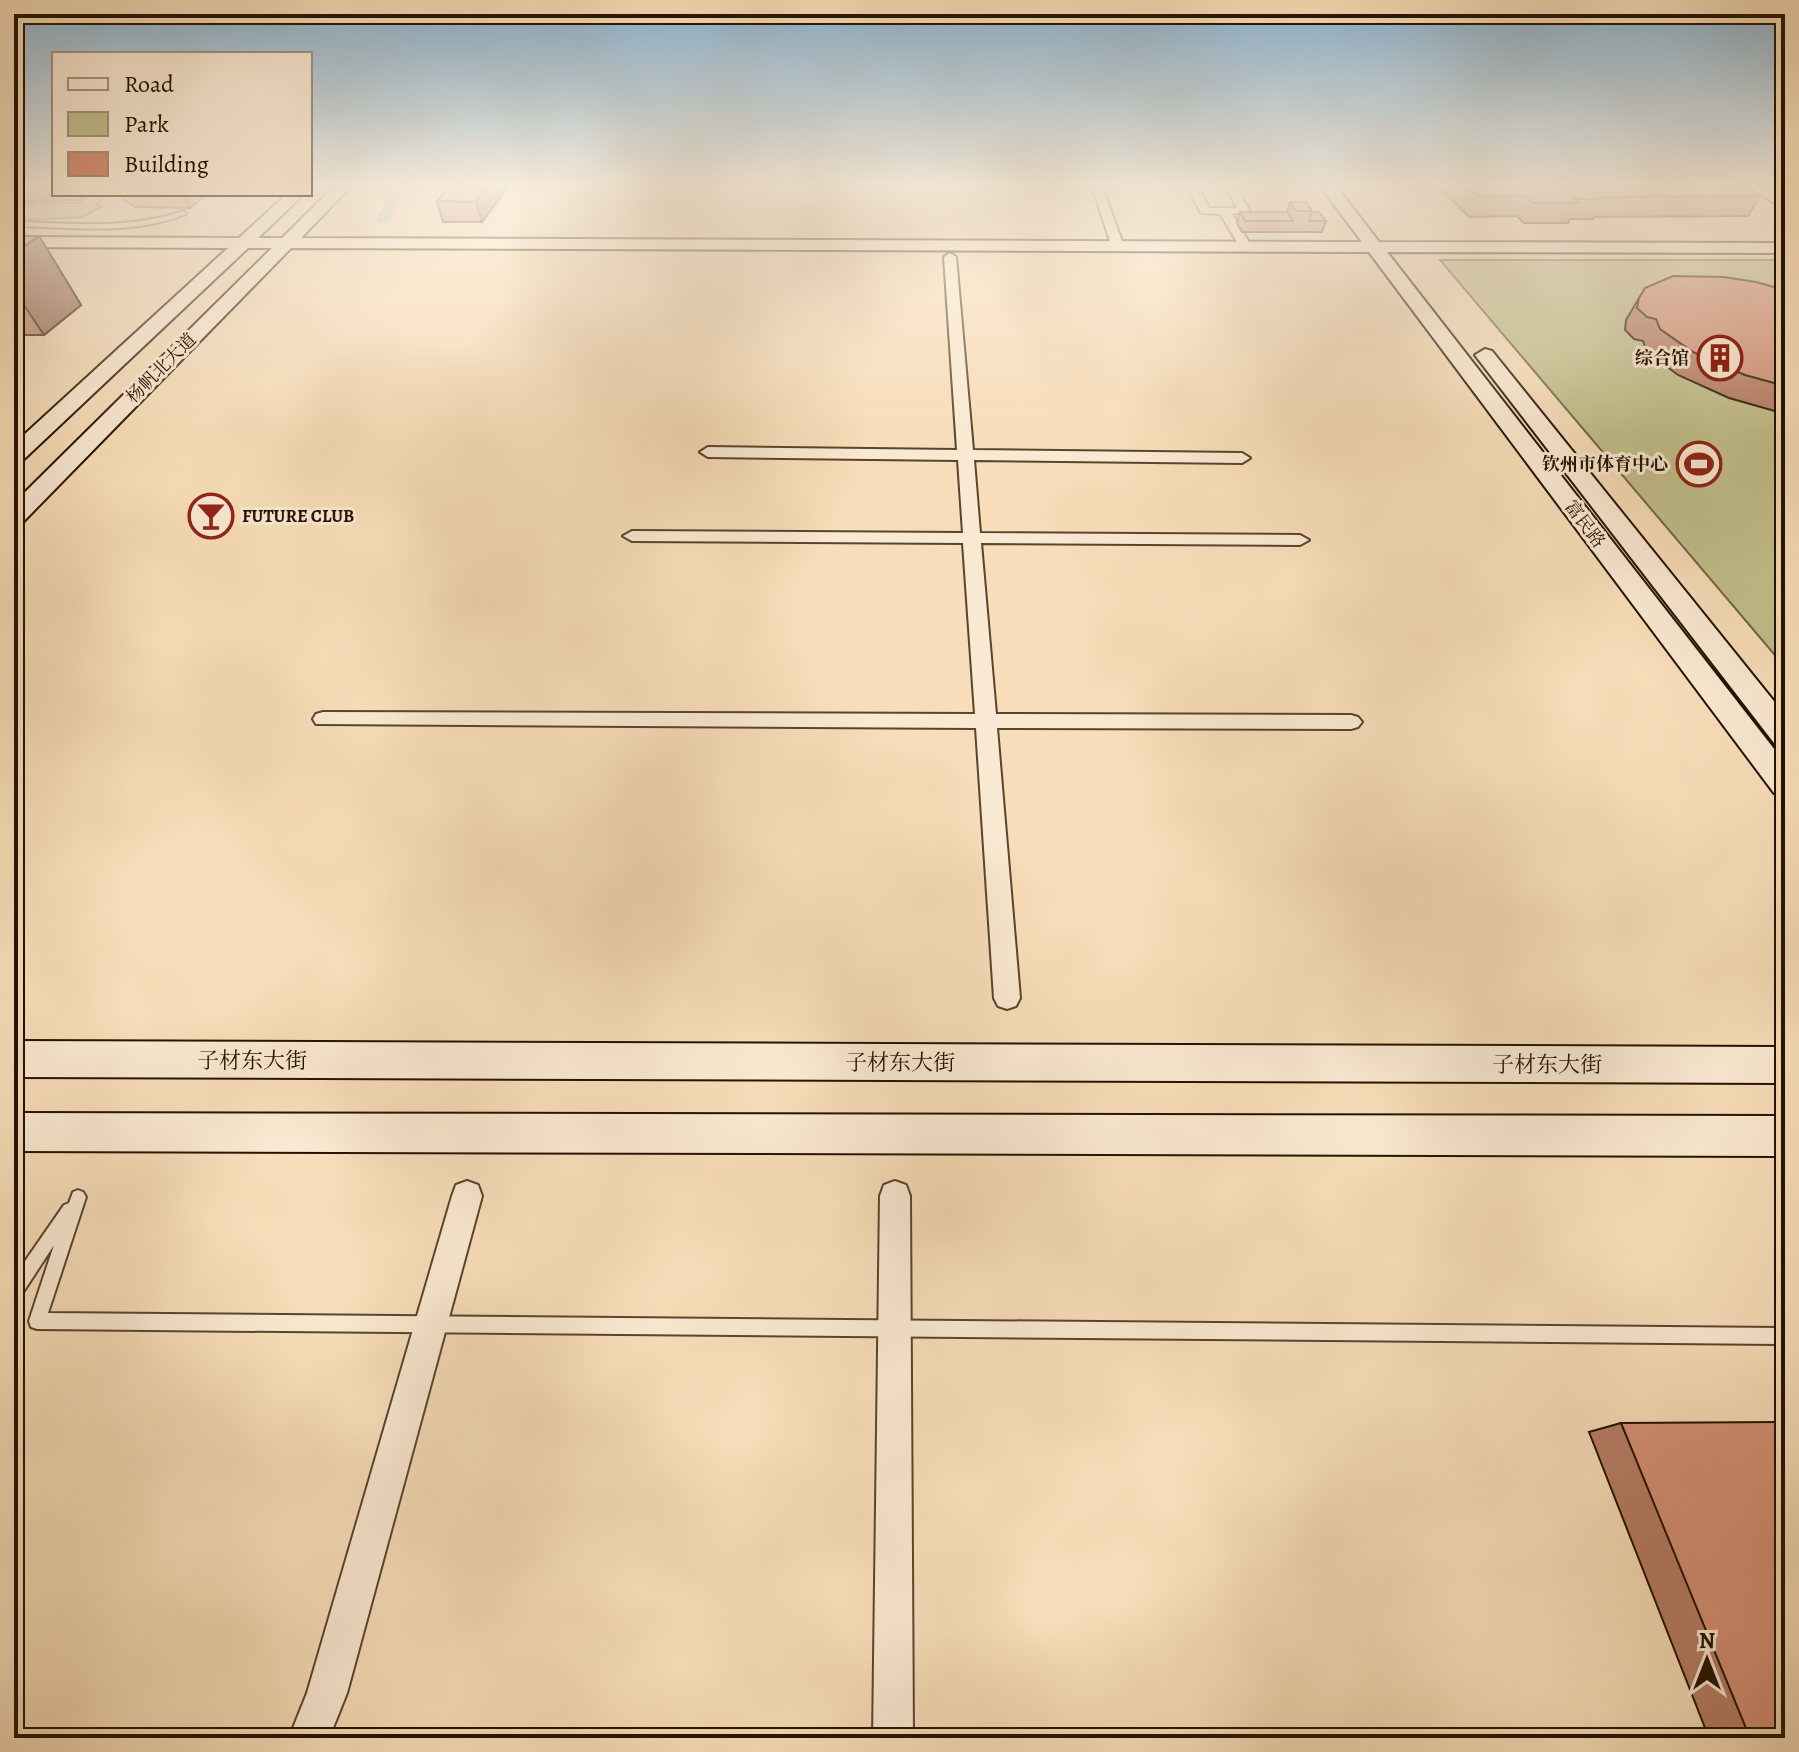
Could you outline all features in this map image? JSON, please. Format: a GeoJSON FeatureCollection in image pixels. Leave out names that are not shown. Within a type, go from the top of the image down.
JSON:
{"type":"FeatureCollection","features":[{"type":"Feature","properties":{"kind":"street","name":"杨帆北大道"},"geometry":{"type":"LineString","coordinates":[[14,456],[216,268]]}},
{"type":"Feature","properties":{"kind":"street","name":"杨帆北大道"},"geometry":{"type":"LineString","coordinates":[[14,517],[260,268]]}},
{"type":"Feature","properties":{"kind":"street"},"geometry":{"type":"LineString","coordinates":[[951,268],[1007,998]]}},
{"type":"Feature","properties":{"kind":"street","name":"富民路"},"geometry":{"type":"LineString","coordinates":[[1405,268],[1785,785]]}},
{"type":"Feature","properties":{"kind":"street","name":"富民路"},"geometry":{"type":"LineString","coordinates":[[1406,268],[1785,736]]}},
{"type":"Feature","properties":{"kind":"street"},"geometry":{"type":"LineString","coordinates":[[708,452],[1242,458]]}},
{"type":"Feature","properties":{"kind":"street"},"geometry":{"type":"LineString","coordinates":[[632,536],[1300,540]]}},
{"type":"Feature","properties":{"kind":"street"},"geometry":{"type":"LineString","coordinates":[[323,719],[1351,722]]}},
{"type":"Feature","properties":{"kind":"street","name":"子材东大街"},"geometry":{"type":"LineString","coordinates":[[14,1059],[1785,1065]]}},
{"type":"Feature","properties":{"kind":"street"},"geometry":{"type":"LineString","coordinates":[[14,1132],[1785,1136]]}},
{"type":"Feature","properties":{"kind":"street"},"geometry":{"type":"LineString","coordinates":[[309,1738],[327,1693],[467,1196]]}},
{"type":"Feature","properties":{"kind":"street"},"geometry":{"type":"LineString","coordinates":[[893,1738],[895,1196]]}},
{"type":"Feature","properties":{"kind":"lane"},"geometry":{"type":"LineString","coordinates":[[14,1291],[78,1197],[37,1321],[1785,1336]]}},
{"type":"Feature","properties":{"kind":"green space","name":"钦州市体育中心"},"geometry":{"type":"Polygon","coordinates":[[[1447,268],[1785,268],[1785,667],[1447,268]]]}},
{"type":"Feature","properties":{"kind":"building","name":"综合馆"},"geometry":{"type":"Polygon","coordinates":[[[1673,276],[1724,277],[1785,290],[1785,386],[1745,375],[1693,352],[1660,329],[1656,319],[1647,317],[1637,308],[1645,288],[1673,276]]]}},
{"type":"Feature","properties":{"kind":"building"},"geometry":{"type":"Polygon","coordinates":[[[1785,1422],[1785,1738],[1750,1738],[1621,1423],[1785,1422]]]}},
{"type":"Feature","properties":{"kind":"place","name":"综合馆"},"geometry":{"type":"Point","coordinates":[1720,358]}},
{"type":"Feature","properties":{"kind":"place","name":"钦州市体育中心"},"geometry":{"type":"Point","coordinates":[1699,464]}},
{"type":"Feature","properties":{"kind":"place","name":"FUTURE CLUB"},"geometry":{"type":"Point","coordinates":[211,516]}}]}
